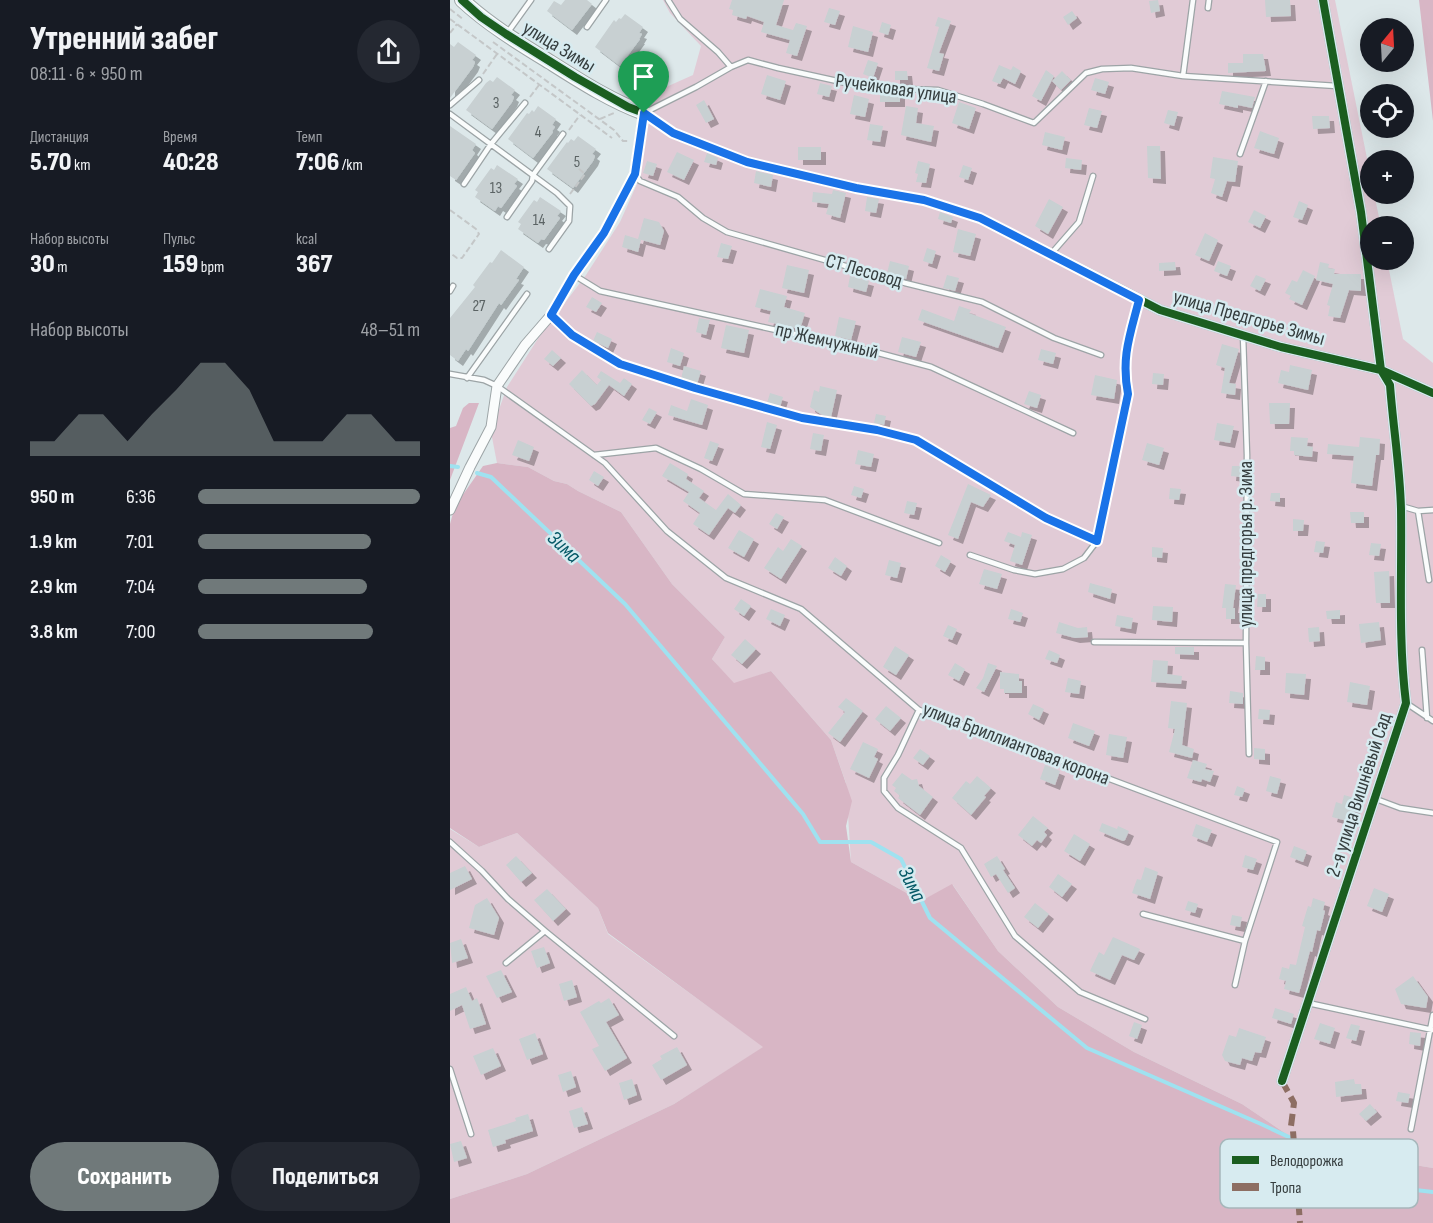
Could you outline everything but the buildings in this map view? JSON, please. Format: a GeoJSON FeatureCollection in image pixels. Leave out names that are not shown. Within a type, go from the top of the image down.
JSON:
{"type":"FeatureCollection","features":[{"type":"Feature","properties":{"kind":"street","name":"улица Зимы"},"geometry":{"type":"LineString","coordinates":[[462,0],[481,17],[575,78],[628,107],[644,113]]}},
{"type":"Feature","properties":{"kind":"street","name":"2-я улица Вишнёвый Сад"},"geometry":{"type":"LineString","coordinates":[[1282,1081],[1406,703],[1401,616],[1401,506],[1390,385],[1381,370],[1361,212],[1323,0]]}},
{"type":"Feature","properties":{"kind":"street"},"geometry":{"type":"LineString","coordinates":[[450,510],[491,427],[497,386],[525,345],[551,315],[574,275],[604,233],[635,174],[644,113]]}},
{"type":"Feature","properties":{"kind":"street","name":"улица Предгорье Зимы"},"geometry":{"type":"LineString","coordinates":[[644,113],[673,133],[747,162],[856,188],[924,200],[980,218],[1160,310],[1281,347],[1381,370],[1433,393]]}},
{"type":"Feature","properties":{"kind":"lane"},"geometry":{"type":"LineString","coordinates":[[506,34],[531,0]]}},
{"type":"Feature","properties":{"kind":"lane"},"geometry":{"type":"LineString","coordinates":[[587,27],[606,0]]}},
{"type":"Feature","properties":{"kind":"lane"},"geometry":{"type":"LineString","coordinates":[[668,0],[680,19],[718,52],[731,67]]}},
{"type":"Feature","properties":{"kind":"lane"},"geometry":{"type":"LineString","coordinates":[[1193,0],[1183,76],[1337,86]]}},
{"type":"Feature","properties":{"kind":"lane"},"geometry":{"type":"LineString","coordinates":[[1208,8],[1209,0]]}},
{"type":"Feature","properties":{"kind":"lane","name":"Ручейковая улица"},"geometry":{"type":"LineString","coordinates":[[644,113],[748,60],[869,88],[938,90],[1034,123],[1086,73],[1102,69],[1131,68],[1183,76]]}},
{"type":"Feature","properties":{"kind":"lane"},"geometry":{"type":"LineString","coordinates":[[450,105],[478,80]]}},
{"type":"Feature","properties":{"kind":"lane"},"geometry":{"type":"LineString","coordinates":[[1240,154],[1266,81]]}},
{"type":"Feature","properties":{"kind":"lane"},"geometry":{"type":"LineString","coordinates":[[464,184],[491,144],[525,104]]}},
{"type":"Feature","properties":{"kind":"lane"},"geometry":{"type":"LineString","coordinates":[[450,114],[557,193],[570,206],[569,222],[549,249]]}},
{"type":"Feature","properties":{"kind":"lane"},"geometry":{"type":"LineString","coordinates":[[507,217],[532,181],[532,175],[563,134]]}},
{"type":"Feature","properties":{"kind":"lane","name":"СТ Лесовод"},"geometry":{"type":"LineString","coordinates":[[635,174],[640,181],[678,197],[703,218],[727,232],[905,283],[982,302],[1054,338],[1101,355]]}},
{"type":"Feature","properties":{"kind":"lane"},"geometry":{"type":"LineString","coordinates":[[1051,254],[1079,222],[1092,176]]}},
{"type":"Feature","properties":{"kind":"lane","name":"пр Жемчужный"},"geometry":{"type":"LineString","coordinates":[[574,275],[600,291],[871,351],[931,367],[1072,433]]}},
{"type":"Feature","properties":{"kind":"lane"},"geometry":{"type":"LineString","coordinates":[[467,378],[527,294]]}},
{"type":"Feature","properties":{"kind":"lane"},"geometry":{"type":"LineString","coordinates":[[970,555],[1014,570],[1035,574],[1063,569],[1084,558],[1097,541],[1128,394],[1124,376],[1125,353],[1139,300]]}},
{"type":"Feature","properties":{"kind":"lane"},"geometry":{"type":"LineString","coordinates":[[551,315],[572,335],[620,364],[802,418],[877,430],[916,440],[1046,518],[1097,541]]}},
{"type":"Feature","properties":{"kind":"lane","name":"улица предгорья р. Зима"},"geometry":{"type":"LineString","coordinates":[[1244,335],[1249,754]]}},
{"type":"Feature","properties":{"kind":"lane"},"geometry":{"type":"LineString","coordinates":[[450,374],[484,380],[497,386]]}},
{"type":"Feature","properties":{"kind":"lane","name":"улица Бриллиантовая корона"},"geometry":{"type":"LineString","coordinates":[[497,386],[605,463],[667,531],[726,578],[801,609],[919,710],[993,735],[1277,842],[1245,941]]}},
{"type":"Feature","properties":{"kind":"lane"},"geometry":{"type":"LineString","coordinates":[[594,455],[656,448],[701,469],[744,494],[825,500],[939,543]]}},
{"type":"Feature","properties":{"kind":"lane"},"geometry":{"type":"LineString","coordinates":[[1401,506],[1418,511],[1433,510]]}},
{"type":"Feature","properties":{"kind":"lane"},"geometry":{"type":"LineString","coordinates":[[1418,511],[1429,580]]}},
{"type":"Feature","properties":{"kind":"lane"},"geometry":{"type":"LineString","coordinates":[[1094,642],[1246,642]]}},
{"type":"Feature","properties":{"kind":"lane"},"geometry":{"type":"LineString","coordinates":[[1422,650],[1430,720]]}},
{"type":"Feature","properties":{"kind":"lane"},"geometry":{"type":"LineString","coordinates":[[1406,703],[1430,720]]}},
{"type":"Feature","properties":{"kind":"lane"},"geometry":{"type":"LineString","coordinates":[[919,710],[898,755],[884,778],[884,791],[898,808],[961,848],[1015,936],[1080,992],[1145,1019]]}},
{"type":"Feature","properties":{"kind":"lane","name":"2-я улица Вишнёвый Сад"},"geometry":{"type":"LineString","coordinates":[[1376,799],[1400,808],[1433,813]]}},
{"type":"Feature","properties":{"kind":"lane"},"geometry":{"type":"LineString","coordinates":[[450,842],[508,899],[674,1036]]}},
{"type":"Feature","properties":{"kind":"lane"},"geometry":{"type":"LineString","coordinates":[[1143,914],[1245,941],[1235,985]]}},
{"type":"Feature","properties":{"kind":"lane"},"geometry":{"type":"LineString","coordinates":[[506,963],[545,931]]}},
{"type":"Feature","properties":{"kind":"lane"},"geometry":{"type":"LineString","coordinates":[[1308,1002],[1431,1030]]}},
{"type":"Feature","properties":{"kind":"lane"},"geometry":{"type":"LineString","coordinates":[[1412,1129],[1433,1015]]}},
{"type":"Feature","properties":{"kind":"lane"},"geometry":{"type":"LineString","coordinates":[[450,1070],[471,1134]]}},
{"type":"Feature","properties":{"kind":"path"},"geometry":{"type":"LineString","coordinates":[[450,9],[471,26]]}},
{"type":"Feature","properties":{"kind":"path"},"geometry":{"type":"LineString","coordinates":[[450,20],[612,138]]}},
{"type":"Feature","properties":{"kind":"path"},"geometry":{"type":"LineString","coordinates":[[450,33],[456,24]]}},
{"type":"Feature","properties":{"kind":"path"},"geometry":{"type":"LineString","coordinates":[[489,39],[614,130],[623,141],[640,140]]}},
{"type":"Feature","properties":{"kind":"path"},"geometry":{"type":"LineString","coordinates":[[478,80],[497,54]]}},
{"type":"Feature","properties":{"kind":"path"},"geometry":{"type":"LineString","coordinates":[[525,104],[539,85]]}},
{"type":"Feature","properties":{"kind":"path"},"geometry":{"type":"LineString","coordinates":[[563,134],[568,132],[580,115]]}},
{"type":"Feature","properties":{"kind":"path"},"geometry":{"type":"LineString","coordinates":[[570,194],[585,174],[578,168]]}},
{"type":"Feature","properties":{"kind":"path"},"geometry":{"type":"LineString","coordinates":[[450,210],[476,229],[479,234],[462,258],[457,258],[450,253]]}},
{"type":"Feature","properties":{"kind":"shaded area"},"geometry":{"type":"Polygon","coordinates":[[[663,0],[1335,0],[1360,124],[1360,138],[1363,138],[1365,150],[1360,150],[1360,204],[1376,204],[1379,216],[1360,216],[1360,270],[1389,270],[1403,339],[1433,363],[1433,1168],[1418,1166],[1418,1139],[1294,1139],[1242,1104],[1134,1052],[1058,1007],[998,951],[953,885],[921,901],[851,862],[846,783],[831,740],[771,671],[734,684],[712,659],[725,637],[672,584],[621,512],[528,467],[497,463],[491,432],[507,387],[539,337],[586,275],[620,222],[641,175],[646,96],[693,75],[701,46],[670,13],[663,0]]]}},
{"type":"Feature","properties":{"kind":"shaded area"},"geometry":{"type":"Polygon","coordinates":[[[1419,0],[1433,0],[1433,121],[1419,0]]]}},
{"type":"Feature","properties":{"kind":"shaded area"},"geometry":{"type":"Polygon","coordinates":[[[469,403],[479,403],[450,480],[450,428],[456,426],[463,408],[469,403]]]}},
{"type":"Feature","properties":{"kind":"shaded area"},"geometry":{"type":"Polygon","coordinates":[[[497,463],[528,467],[621,512],[672,584],[725,637],[712,659],[734,683],[771,671],[831,740],[852,801],[846,826],[851,862],[921,901],[952,884],[998,951],[1058,1007],[1134,1052],[1242,1104],[1294,1139],[1220,1139],[1220,1208],[1418,1208],[1418,1166],[1433,1168],[1433,1223],[450,1223],[450,1199],[527,1174],[674,1104],[763,1047],[608,933],[598,908],[517,833],[479,847],[450,828],[450,524],[455,506],[483,466],[497,463]]]}},
{"type":"Feature","properties":{"kind":"shaded area"},"geometry":{"type":"Polygon","coordinates":[[[450,829],[479,847],[517,833],[598,908],[608,934],[764,1047],[674,1104],[527,1174],[450,1199],[450,829]]]}},
{"type":"Feature","properties":{"kind":"waterway","name":"Зима"},"geometry":{"type":"LineString","coordinates":[[450,466],[458,467]]}},
{"type":"Feature","properties":{"kind":"waterway","name":"Зима"},"geometry":{"type":"LineString","coordinates":[[477,473],[491,477],[625,604],[803,814],[820,842],[871,842],[901,859],[930,918],[1087,1048],[1293,1139]]}},
{"type":"Feature","properties":{"kind":"waterway","name":"Зима"},"geometry":{"type":"LineString","coordinates":[[1418,1190],[1433,1192]]}},
{"type":"Feature","properties":{"kind":"marked path"},"geometry":{"type":"LineString","coordinates":[[1282,1081],[1294,1103],[1291,1126],[1294,1139]]}},
{"type":"Feature","properties":{"kind":"marked path"},"geometry":{"type":"LineString","coordinates":[[1299,1208],[1300,1223]]}},
{"type":"Feature","properties":{"kind":"cycle path"},"geometry":{"type":"LineString","coordinates":[[462,0],[481,17],[506,34],[575,77],[628,107],[644,113],[673,133],[747,162],[856,188],[924,200],[980,218],[1160,310],[1281,347],[1381,370],[1433,393]]}},
{"type":"Feature","properties":{"kind":"cycle path"},"geometry":{"type":"LineString","coordinates":[[1282,1081],[1406,703],[1401,631],[1400,494],[1390,385],[1381,370],[1361,212],[1323,0]]}},
{"type":"Feature","properties":{"kind":"route"},"geometry":{"type":"LineString","coordinates":[[644,113],[673,133],[747,162],[856,188],[924,200],[980,218],[1139,300],[1125,353],[1124,376],[1128,394],[1097,541],[1046,518],[916,440],[877,430],[802,418],[695,388],[620,364],[572,335],[551,315],[574,275],[604,233],[635,174],[644,113]]}}]}
